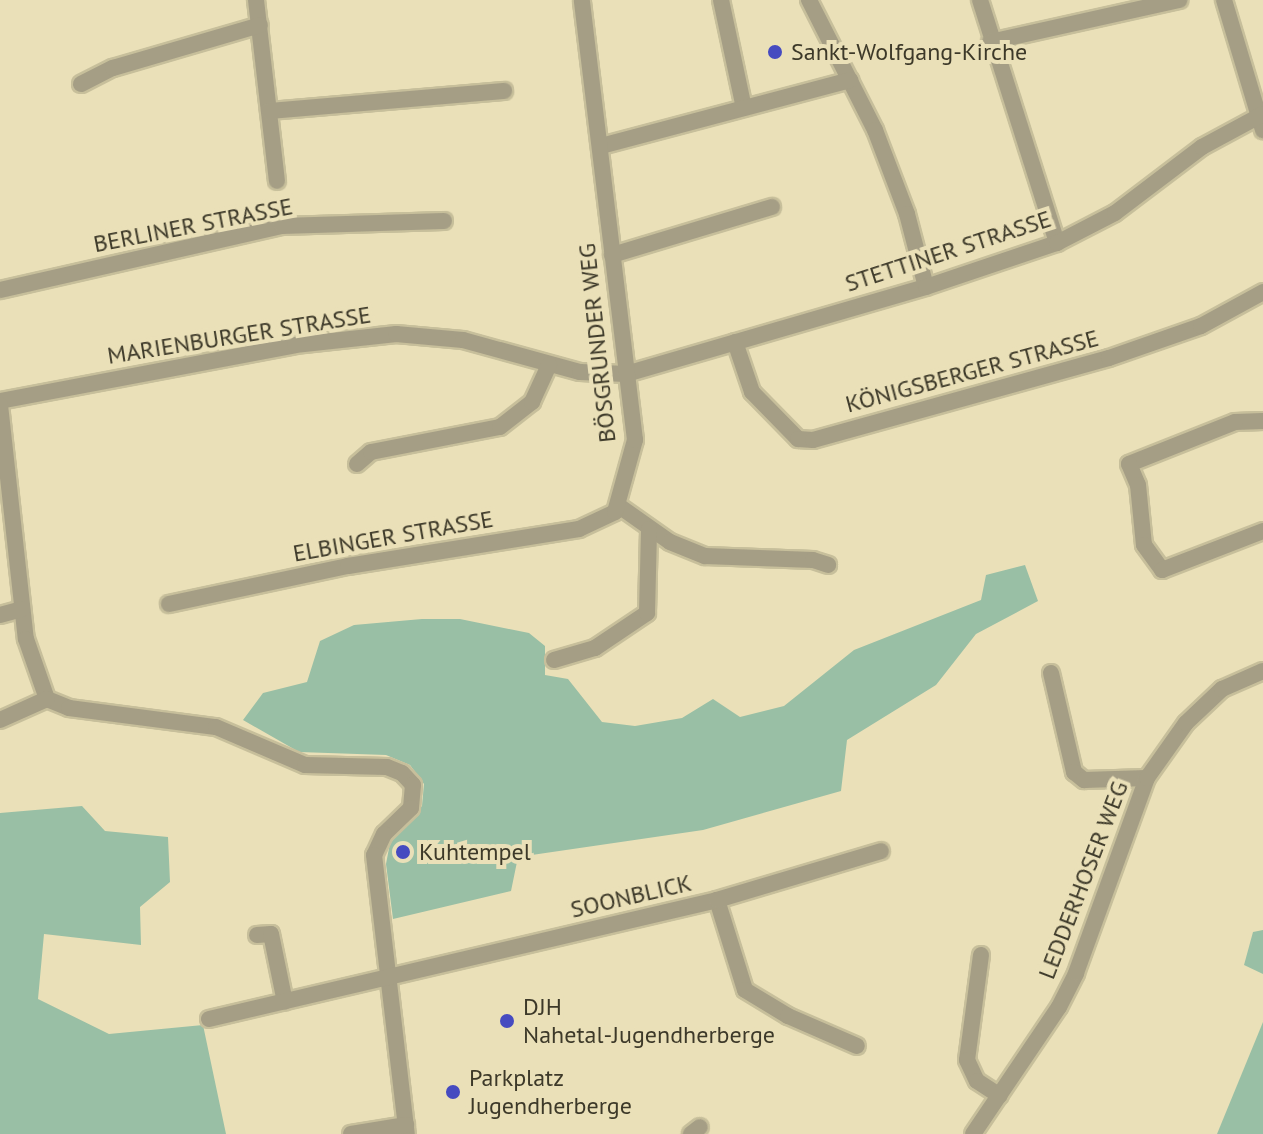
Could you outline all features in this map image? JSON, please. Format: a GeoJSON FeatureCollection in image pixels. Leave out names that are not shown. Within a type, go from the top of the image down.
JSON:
{"type":"FeatureCollection","features":[{"type":"Feature","properties":{"kind":"street"},"geometry":{"type":"LineString","coordinates":[[256,0],[277,181]]}},
{"type":"Feature","properties":{"kind":"street","name":"BÖSGRUNDER WEG"},"geometry":{"type":"LineString","coordinates":[[582,0],[635,440],[619,506]]}},
{"type":"Feature","properties":{"kind":"street"},"geometry":{"type":"LineString","coordinates":[[721,0],[744,108]]}},
{"type":"Feature","properties":{"kind":"street"},"geometry":{"type":"LineString","coordinates":[[809,0],[850,80],[907,214],[926,287]]}},
{"type":"Feature","properties":{"kind":"street"},"geometry":{"type":"LineString","coordinates":[[980,0],[990,42],[1057,243]]}},
{"type":"Feature","properties":{"kind":"street"},"geometry":{"type":"LineString","coordinates":[[990,42],[1179,0]]}},
{"type":"Feature","properties":{"kind":"street"},"geometry":{"type":"LineString","coordinates":[[1224,0],[1262,120]]}},
{"type":"Feature","properties":{"kind":"street"},"geometry":{"type":"LineString","coordinates":[[81,84],[113,68],[260,25]]}},
{"type":"Feature","properties":{"kind":"street"},"geometry":{"type":"LineString","coordinates":[[601,146],[850,80]]}},
{"type":"Feature","properties":{"kind":"street"},"geometry":{"type":"LineString","coordinates":[[269,111],[504,91]]}},
{"type":"Feature","properties":{"kind":"street","name":"STETTINER STRASSE"},"geometry":{"type":"LineString","coordinates":[[626,374],[926,287],[1057,243],[1115,213],[1202,147],[1262,120]]}},
{"type":"Feature","properties":{"kind":"street"},"geometry":{"type":"LineString","coordinates":[[612,255],[772,207]]}},
{"type":"Feature","properties":{"kind":"street","name":"BERLINER STRASSE"},"geometry":{"type":"LineString","coordinates":[[0,290],[282,226],[444,221]]}},
{"type":"Feature","properties":{"kind":"street","name":"KÖNIGSBERGER STRASSE"},"geometry":{"type":"LineString","coordinates":[[735,342],[752,392],[798,439],[813,440],[1109,358],[1219,319],[1263,292]]}},
{"type":"Feature","properties":{"kind":"street","name":"MARIENBURGER STRASSE"},"geometry":{"type":"LineString","coordinates":[[0,403],[295,345],[396,334],[463,340],[549,365],[626,374]]}},
{"type":"Feature","properties":{"kind":"street"},"geometry":{"type":"LineString","coordinates":[[357,464],[371,452],[500,427],[532,402],[549,365]]}},
{"type":"Feature","properties":{"kind":"street"},"geometry":{"type":"LineString","coordinates":[[0,403],[22,609],[32,664],[47,699],[69,708],[216,727],[305,765],[387,767],[402,773],[413,785],[414,801],[379,840],[374,855],[406,1129],[351,1134]]}},
{"type":"Feature","properties":{"kind":"street"},"geometry":{"type":"LineString","coordinates":[[1263,421],[1235,422],[1129,464],[1138,485],[1144,545],[1162,570],[1263,531]]}},
{"type":"Feature","properties":{"kind":"street"},"geometry":{"type":"LineString","coordinates":[[619,506],[649,529],[705,556],[813,560],[828,565]]}},
{"type":"Feature","properties":{"kind":"street","name":"ELBINGER STRASSE"},"geometry":{"type":"LineString","coordinates":[[169,604],[348,566],[579,529],[610,517],[619,506]]}},
{"type":"Feature","properties":{"kind":"street"},"geometry":{"type":"LineString","coordinates":[[554,660],[595,648],[647,613],[649,529]]}},
{"type":"Feature","properties":{"kind":"street"},"geometry":{"type":"LineString","coordinates":[[0,615],[22,609]]}},
{"type":"Feature","properties":{"kind":"street","name":"LEDDERHOSER WEG"},"geometry":{"type":"LineString","coordinates":[[973,1134],[1076,973],[1147,778],[1186,723],[1222,689],[1263,671]]}},
{"type":"Feature","properties":{"kind":"street"},"geometry":{"type":"LineString","coordinates":[[1051,673],[1074,772],[1084,780],[1147,778]]}},
{"type":"Feature","properties":{"kind":"street"},"geometry":{"type":"LineString","coordinates":[[0,720],[47,699]]}},
{"type":"Feature","properties":{"kind":"street","name":"SOONBLICK"},"geometry":{"type":"LineString","coordinates":[[209,1019],[717,900],[881,851]]}},
{"type":"Feature","properties":{"kind":"street"},"geometry":{"type":"LineString","coordinates":[[717,900],[745,990],[788,1016],[857,1046]]}},
{"type":"Feature","properties":{"kind":"street"},"geometry":{"type":"LineString","coordinates":[[257,935],[271,934],[285,1002]]}},
{"type":"Feature","properties":{"kind":"street"},"geometry":{"type":"LineString","coordinates":[[981,955],[967,1060],[977,1081],[1000,1096]]}},
{"type":"Feature","properties":{"kind":"green space"},"geometry":{"type":"Polygon","coordinates":[[[1025,565],[1038,601],[976,634],[936,685],[847,740],[841,791],[703,830],[518,857],[511,891],[393,919],[386,864],[390,843],[422,806],[424,784],[410,765],[386,755],[299,752],[243,720],[263,693],[307,682],[320,641],[354,625],[422,619],[460,619],[529,633],[545,646],[545,675],[568,679],[602,722],[635,726],[682,718],[713,699],[740,717],[784,706],[854,650],[981,600],[986,575],[1025,565]]]}},
{"type":"Feature","properties":{"kind":"green space"},"geometry":{"type":"Polygon","coordinates":[[[82,806],[105,831],[168,837],[170,882],[140,907],[141,945],[44,934],[38,999],[109,1034],[203,1025],[226,1134],[0,1134],[0,813],[82,806]]]}},
{"type":"Feature","properties":{"kind":"green space"},"geometry":{"type":"Polygon","coordinates":[[[1263,930],[1263,974],[1244,965],[1253,932],[1263,930]]]}},
{"type":"Feature","properties":{"kind":"green space"},"geometry":{"type":"Polygon","coordinates":[[[1263,1022],[1263,1134],[1217,1134],[1263,1022]]]}},
{"type":"Feature","properties":{"kind":"place","name":"Sankt-Wolfgang-Kirche"},"geometry":{"type":"Point","coordinates":[775,52]}},
{"type":"Feature","properties":{"kind":"place","name":"Kuhtempel"},"geometry":{"type":"Point","coordinates":[403,852]}},
{"type":"Feature","properties":{"kind":"place","name":"DJH Nahetal-Jugendherberge"},"geometry":{"type":"Point","coordinates":[507,1021]}},
{"type":"Feature","properties":{"kind":"place","name":"Parkplatz Jugendherberge"},"geometry":{"type":"Point","coordinates":[453,1092]}}]}
